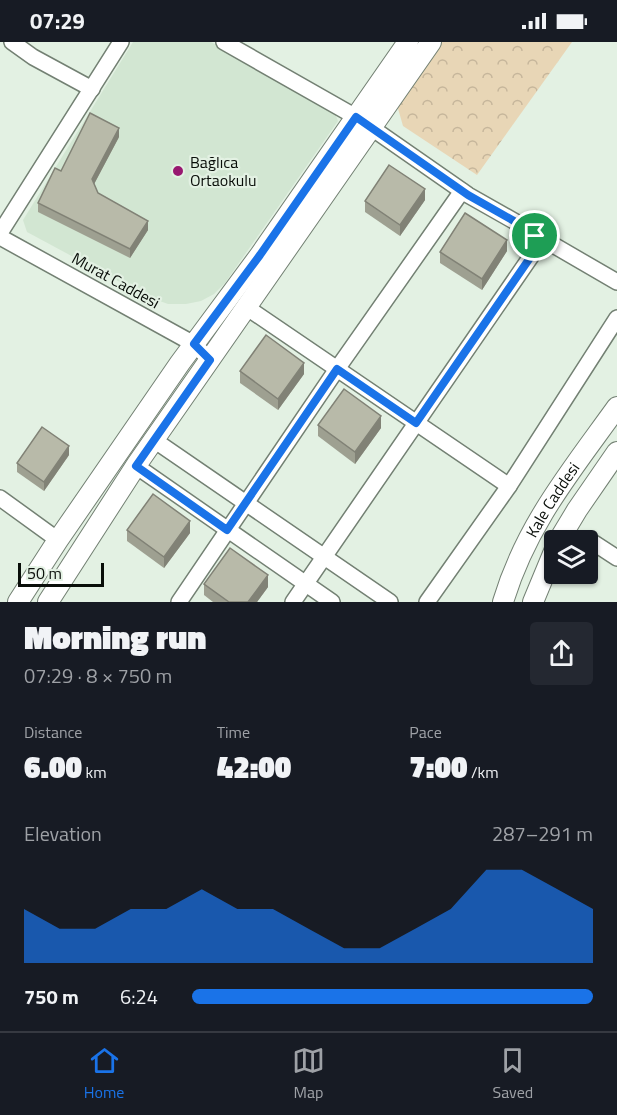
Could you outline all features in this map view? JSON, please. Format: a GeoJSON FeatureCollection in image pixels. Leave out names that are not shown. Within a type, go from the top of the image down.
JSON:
{"type":"FeatureCollection","features":[{"type":"Feature","properties":{"kind":"main road"},"geometry":{"type":"LineString","coordinates":[[48,602],[136,466],[246,307],[363,122],[408,42]]}},
{"type":"Feature","properties":{"kind":"main road"},"geometry":{"type":"LineString","coordinates":[[18,602],[58,540],[194,344],[363,122],[431,42]]}},
{"type":"Feature","properties":{"kind":"main road","name":"Kale Caddesi"},"geometry":{"type":"LineString","coordinates":[[503,602],[512,571],[552,497],[617,407]]}},
{"type":"Feature","properties":{"kind":"main road","name":"Kale Caddesi"},"geometry":{"type":"LineString","coordinates":[[565,530],[617,452]]}},
{"type":"Feature","properties":{"kind":"main road","name":"Kale Caddesi"},"geometry":{"type":"LineString","coordinates":[[533,602],[544,576]]}},
{"type":"Feature","properties":{"kind":"street"},"geometry":{"type":"LineString","coordinates":[[12,42],[33,57],[92,89]]}},
{"type":"Feature","properties":{"kind":"street"},"geometry":{"type":"LineString","coordinates":[[0,235],[121,42]]}},
{"type":"Feature","properties":{"kind":"street"},"geometry":{"type":"LineString","coordinates":[[224,42],[363,122],[462,191],[617,282]]}},
{"type":"Feature","properties":{"kind":"street"},"geometry":{"type":"LineString","coordinates":[[178,602],[462,191]]}},
{"type":"Feature","properties":{"kind":"street","name":"Murat Caddesi"},"geometry":{"type":"LineString","coordinates":[[0,235],[194,344],[210,360]]}},
{"type":"Feature","properties":{"kind":"street"},"geometry":{"type":"LineString","coordinates":[[293,602],[543,239]]}},
{"type":"Feature","properties":{"kind":"street"},"geometry":{"type":"LineString","coordinates":[[246,307],[509,486]]}},
{"type":"Feature","properties":{"kind":"street"},"geometry":{"type":"LineString","coordinates":[[427,602],[509,486],[617,318]]}},
{"type":"Feature","properties":{"kind":"street"},"geometry":{"type":"LineString","coordinates":[[154,440],[390,602]]}},
{"type":"Feature","properties":{"kind":"street"},"geometry":{"type":"LineString","coordinates":[[136,466],[332,602]]}},
{"type":"Feature","properties":{"kind":"street"},"geometry":{"type":"LineString","coordinates":[[0,498],[58,540]]}},
{"type":"Feature","properties":{"kind":"street"},"geometry":{"type":"LineString","coordinates":[[598,546],[617,558]]}},
{"type":"Feature","properties":{"kind":"shaded area","name":"Bağlıca Ortaokulu"},"geometry":{"type":"Polygon","coordinates":[[[133,42],[211,42],[334,111],[338,121],[225,283],[214,294],[201,301],[168,304],[146,296],[27,232],[23,220],[133,42]]]}},
{"type":"Feature","properties":{"kind":"green space"},"geometry":{"type":"Polygon","coordinates":[[[442,42],[572,42],[477,175],[403,126],[397,105],[442,42]]]}},
{"type":"Feature","properties":{"kind":"building"},"geometry":{"type":"Polygon","coordinates":[[[90,113],[119,128],[92,179],[98,193],[148,221],[130,249],[38,203],[55,168],[61,171],[90,113]]]}},
{"type":"Feature","properties":{"kind":"building"},"geometry":{"type":"Polygon","coordinates":[[[389,165],[425,189],[400,225],[365,201],[389,165]]]}},
{"type":"Feature","properties":{"kind":"building"},"geometry":{"type":"Polygon","coordinates":[[[465,213],[507,240],[482,279],[440,252],[465,213]]]}},
{"type":"Feature","properties":{"kind":"building"},"geometry":{"type":"Polygon","coordinates":[[[266,335],[304,363],[278,399],[240,371],[266,335]]]}},
{"type":"Feature","properties":{"kind":"building"},"geometry":{"type":"Polygon","coordinates":[[[344,389],[381,416],[355,452],[318,425],[344,389]]]}},
{"type":"Feature","properties":{"kind":"building"},"geometry":{"type":"Polygon","coordinates":[[[42,427],[69,446],[44,482],[17,463],[42,427]]]}},
{"type":"Feature","properties":{"kind":"building"},"geometry":{"type":"Polygon","coordinates":[[[153,494],[190,521],[164,557],[127,530],[153,494]]]}},
{"type":"Feature","properties":{"kind":"building"},"geometry":{"type":"Polygon","coordinates":[[[230,548],[268,575],[248,602],[229,602],[204,584],[230,548]]]}},
{"type":"Feature","properties":{"kind":"place","name":"Bağlıca Ortaokulu"},"geometry":{"type":"Point","coordinates":[178,171]}},
{"type":"Feature","properties":{"kind":"route"},"geometry":{"type":"LineString","coordinates":[[356,117],[462,191],[521,225],[535,236],[543,239],[416,423],[337,369],[227,530],[136,466],[210,360],[194,344],[260,255],[356,117]]}}]}
